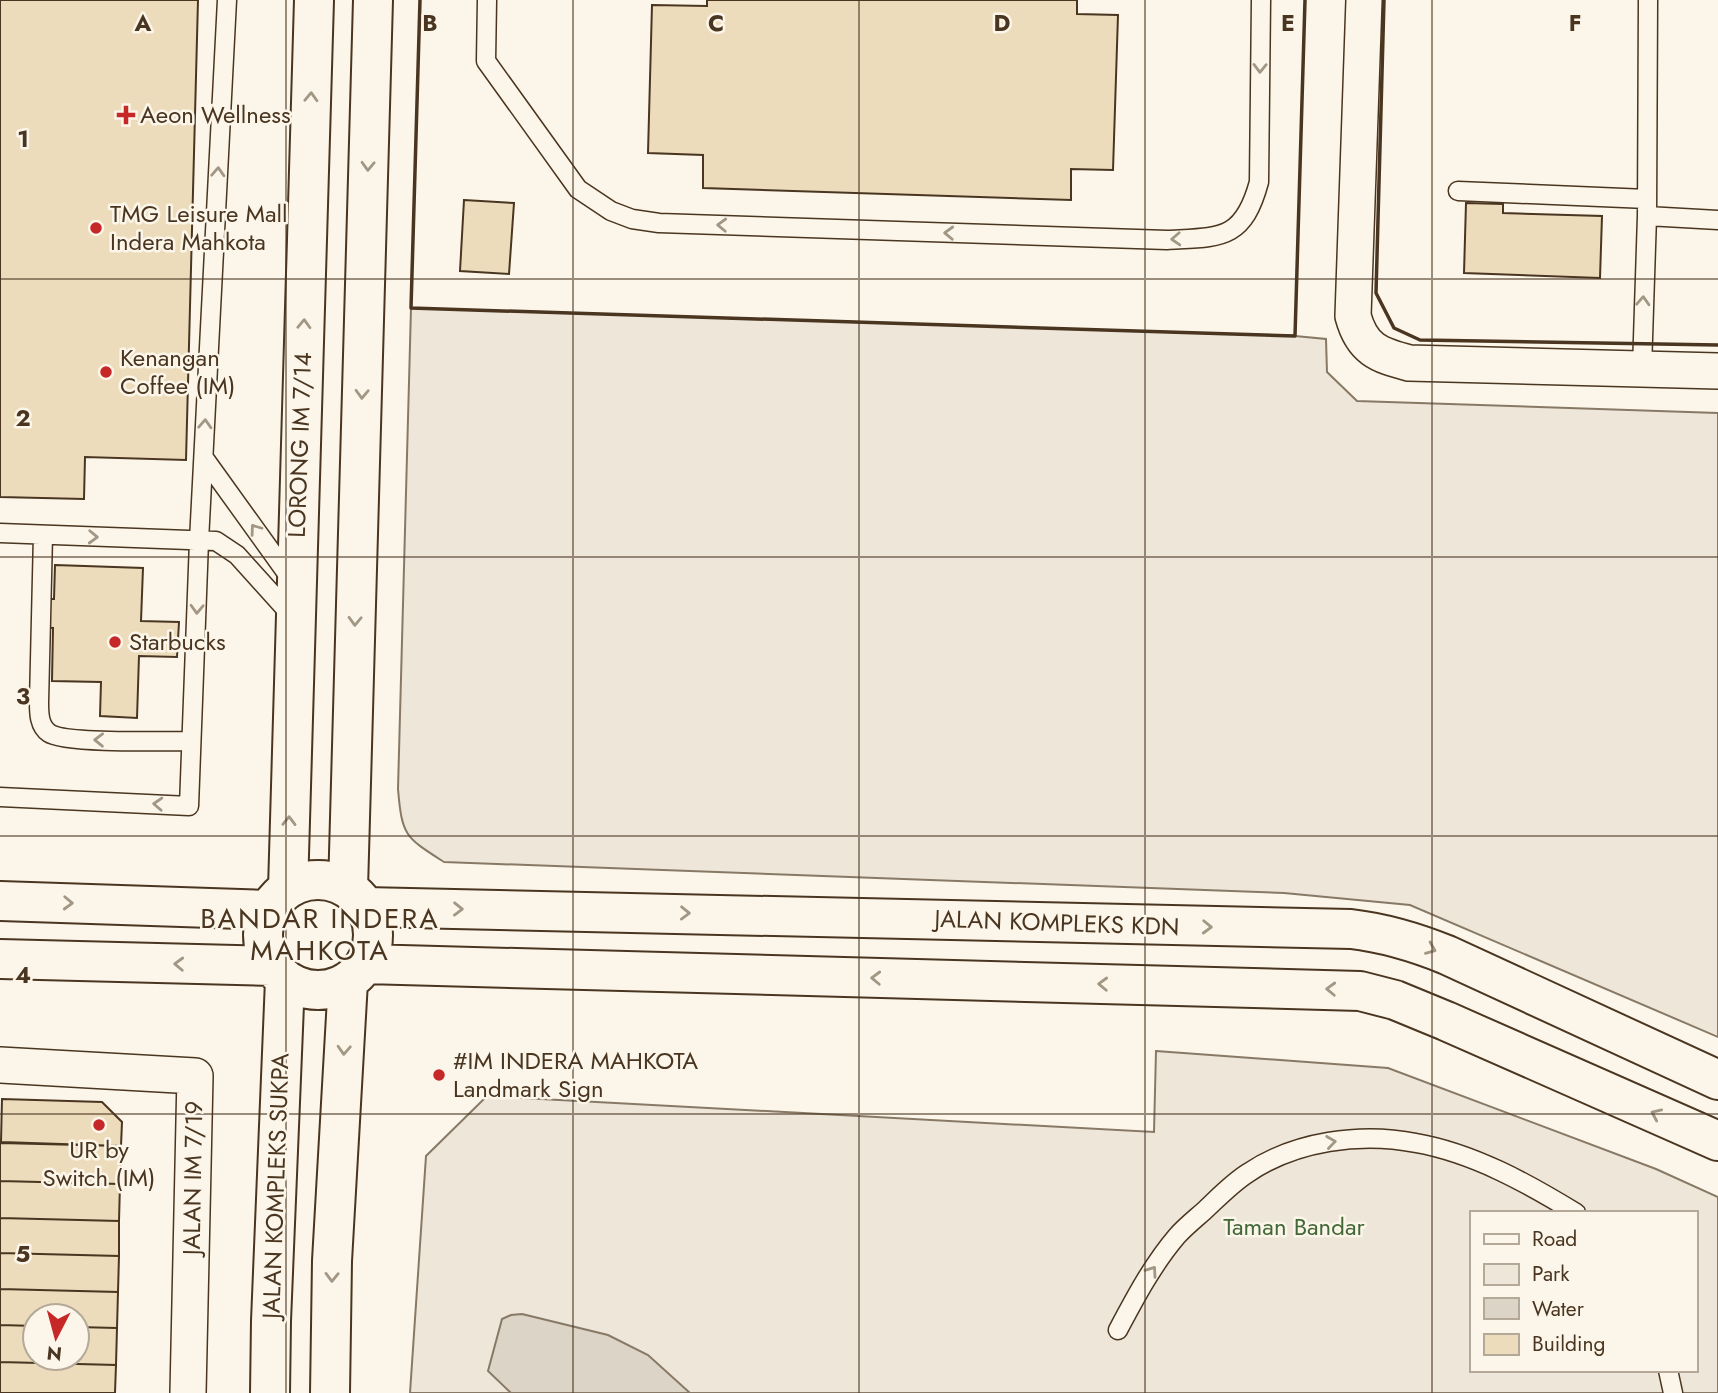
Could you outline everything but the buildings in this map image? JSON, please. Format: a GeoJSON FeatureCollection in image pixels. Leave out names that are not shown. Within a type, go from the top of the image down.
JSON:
{"type":"FeatureCollection","features":[{"type":"Feature","properties":{"kind":"street","name":"LORONG IM 7/14"},"geometry":{"type":"LineString","coordinates":[[278,899],[295,601],[314,0]]}},
{"type":"Feature","properties":{"kind":"street"},"geometry":{"type":"LineString","coordinates":[[356,898],[373,0]]}},
{"type":"Feature","properties":{"kind":"street"},"geometry":{"type":"LineString","coordinates":[[1364,0],[1353,316],[1357,332],[1369,347],[1385,357],[1409,362],[1718,372]]}},
{"type":"Feature","properties":{"kind":"street"},"geometry":{"type":"LineString","coordinates":[[330,1393],[332,1261],[356,973],[373,937],[371,922],[356,898],[338,884],[320,880],[302,882],[278,899],[262,932],[264,950],[278,973],[302,989],[328,990],[356,973],[1332,989],[1378,994],[1446,1021],[1718,1141]]}},
{"type":"Feature","properties":{"kind":"street","name":"JALAN KOMPLEKS KDN"},"geometry":{"type":"LineString","coordinates":[[356,898],[1351,929],[1393,936],[1447,955],[1718,1080]]}},
{"type":"Feature","properties":{"kind":"street"},"geometry":{"type":"LineString","coordinates":[[0,901],[278,899]]}},
{"type":"Feature","properties":{"kind":"street"},"geometry":{"type":"LineString","coordinates":[[1378,994],[1393,936]]}},
{"type":"Feature","properties":{"kind":"street"},"geometry":{"type":"LineString","coordinates":[[0,958],[278,973]]}},
{"type":"Feature","properties":{"kind":"street","name":"JALAN KOMPLEKS SUKPA"},"geometry":{"type":"LineString","coordinates":[[270,1393],[278,973]]}},
{"type":"Feature","properties":{"kind":"street","name":"JALAN IM 7/19"},"geometry":{"type":"LineString","coordinates":[[0,1065],[195,1076],[188,1393]]}},
{"type":"Feature","properties":{"kind":"lane"},"geometry":{"type":"LineString","coordinates":[[0,797],[189,806],[227,0]]}},
{"type":"Feature","properties":{"kind":"lane"},"geometry":{"type":"LineString","coordinates":[[486,0],[486,61],[578,189],[611,211],[632,219],[659,223],[1167,240],[1226,234],[1239,224],[1252,207],[1259,182],[1261,0]]}},
{"type":"Feature","properties":{"kind":"lane"},"geometry":{"type":"LineString","coordinates":[[1642,369],[1647,207],[1648,0]]}},
{"type":"Feature","properties":{"kind":"lane"},"geometry":{"type":"LineString","coordinates":[[1458,191],[1647,207],[1718,220]]}},
{"type":"Feature","properties":{"kind":"lane"},"geometry":{"type":"LineString","coordinates":[[204,457],[295,601]]}},
{"type":"Feature","properties":{"kind":"lane"},"geometry":{"type":"LineString","coordinates":[[0,533],[216,541],[295,601]]}},
{"type":"Feature","properties":{"kind":"lane"},"geometry":{"type":"LineString","coordinates":[[43,535],[39,714],[43,727],[49,733],[72,739],[191,741]]}},
{"type":"Feature","properties":{"kind":"lane"},"geometry":{"type":"LineString","coordinates":[[1118,1330],[1140,1288],[1177,1236],[1220,1196],[1248,1172],[1287,1153],[1326,1142],[1377,1138],[1416,1142],[1453,1152],[1538,1191],[1573,1211]]}},
{"type":"Feature","properties":{"kind":"lane"},"geometry":{"type":"LineString","coordinates":[[1668,1372],[1673,1393]]}},
{"type":"Feature","properties":{"kind":"green space"},"geometry":{"type":"Polygon","coordinates":[[[411,308],[1295,336],[1326,339],[1327,372],[1357,401],[1718,413],[1718,1037],[1410,905],[1284,893],[444,862],[421,847],[408,834],[401,817],[398,789],[411,308]]]}},
{"type":"Feature","properties":{"kind":"green space","name":"Taman Bandar"},"geometry":{"type":"Polygon","coordinates":[[[1156,1051],[1388,1068],[1656,1169],[1718,1197],[1718,1393],[410,1393],[426,1156],[487,1096],[1154,1132],[1156,1051]]]}},
{"type":"Feature","properties":{"kind":"water"},"geometry":{"type":"Polygon","coordinates":[[[522,1314],[608,1335],[648,1355],[690,1393],[511,1393],[488,1371],[502,1319],[522,1314]]]}},
{"type":"Feature","properties":{"kind":"wall"},"geometry":{"type":"LineString","coordinates":[[420,0],[411,308],[1295,336],[1305,0]]}},
{"type":"Feature","properties":{"kind":"wall"},"geometry":{"type":"LineString","coordinates":[[1384,0],[1376,293],[1394,328],[1420,340],[1718,345]]}},
{"type":"Feature","properties":{"kind":"place","name":"Aeon Wellness"},"geometry":{"type":"Point","coordinates":[126,115]}},
{"type":"Feature","properties":{"kind":"place","name":"TMG Leisure Mall Indera Mahkota"},"geometry":{"type":"Point","coordinates":[96,228]}},
{"type":"Feature","properties":{"kind":"place","name":"Kenangan Coffee (IM)"},"geometry":{"type":"Point","coordinates":[106,372]}},
{"type":"Feature","properties":{"kind":"place","name":"Starbucks"},"geometry":{"type":"Point","coordinates":[115,642]}},
{"type":"Feature","properties":{"kind":"place","name":"#IM INDERA MAHKOTA Landmark Sign"},"geometry":{"type":"Point","coordinates":[439,1075]}},
{"type":"Feature","properties":{"kind":"place","name":"UR by Switch (IM)"},"geometry":{"type":"Point","coordinates":[99,1125]}},
{"type":"Feature","properties":{"kind":"district","name":"BANDAR INDERA MAHKOTA"},"geometry":{"type":"Point","coordinates":[320,934]}}]}
